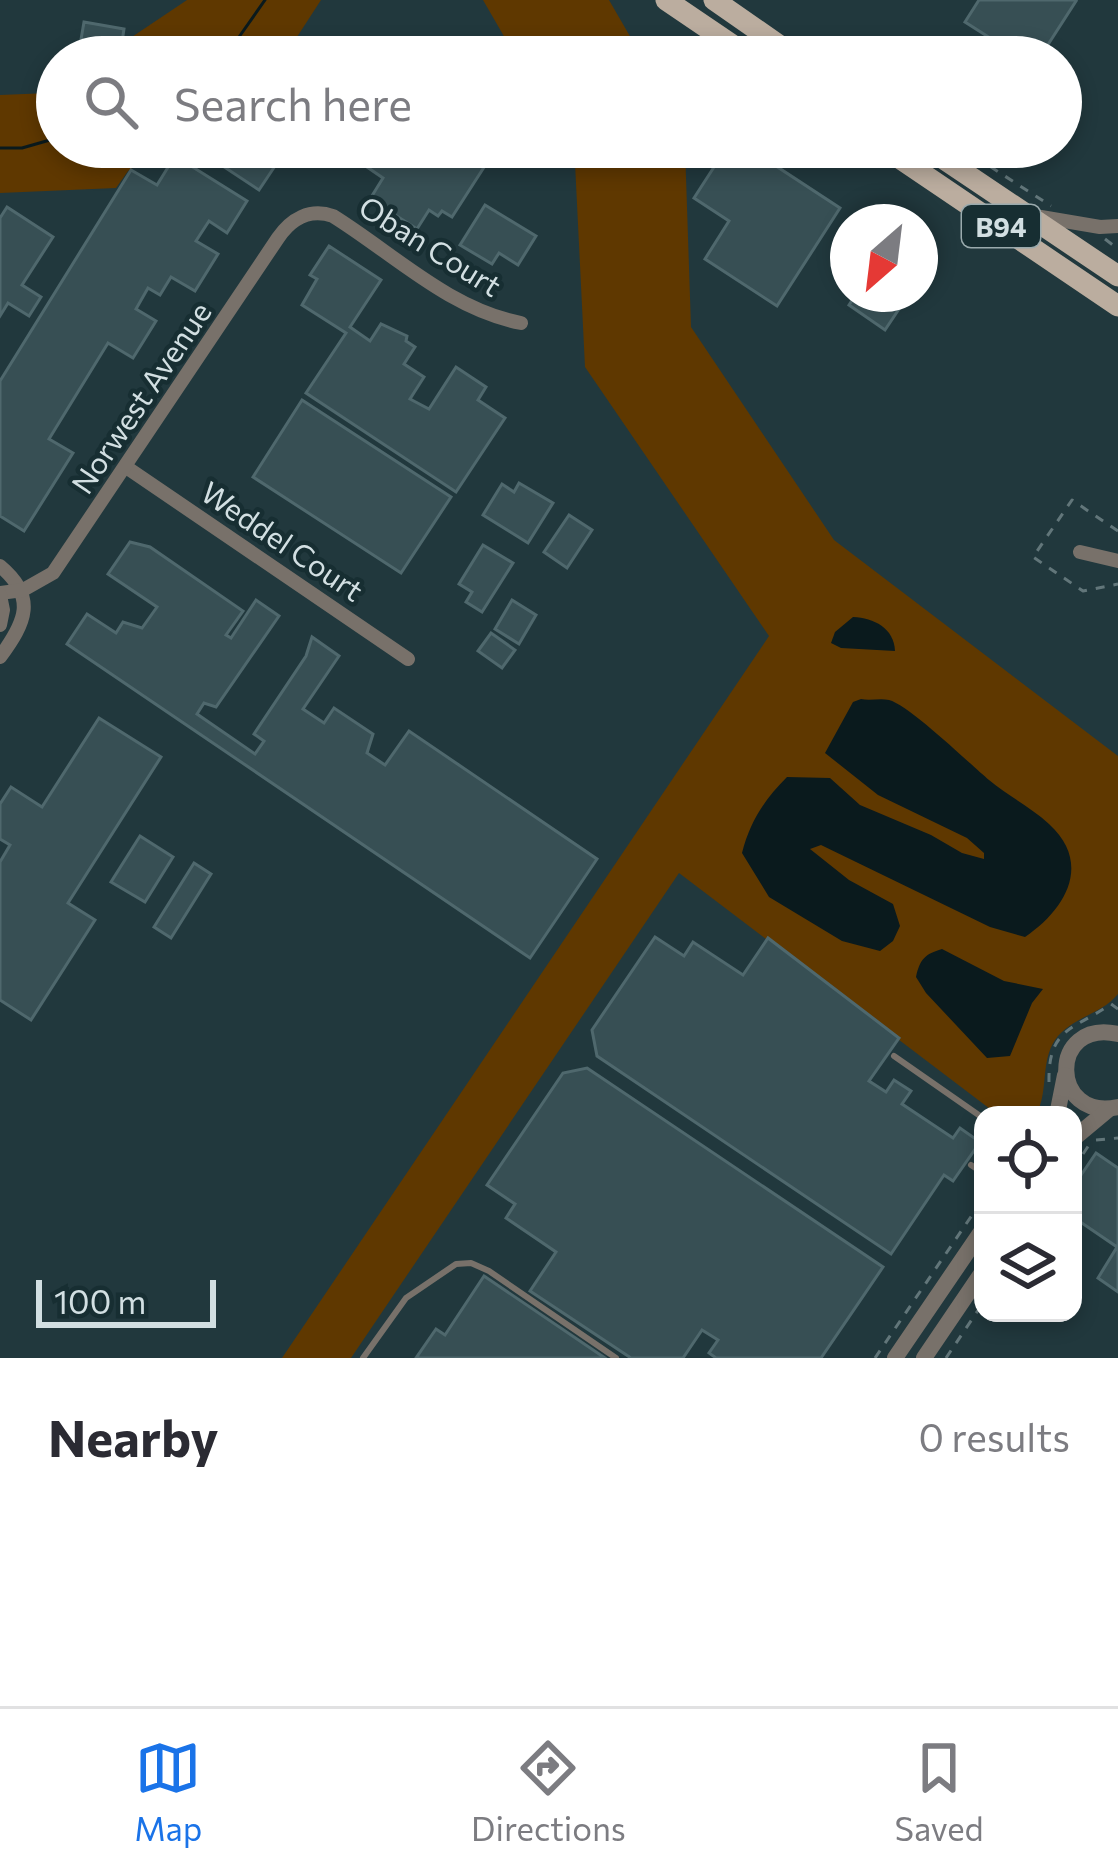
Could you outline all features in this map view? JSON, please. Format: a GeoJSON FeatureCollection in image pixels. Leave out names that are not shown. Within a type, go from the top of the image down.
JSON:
{"type":"FeatureCollection","features":[{"type":"Feature","properties":{"kind":"main road"},"geometry":{"type":"LineString","coordinates":[[666,0],[719,36]]}},
{"type":"Feature","properties":{"kind":"main road"},"geometry":{"type":"LineString","coordinates":[[714,0],[766,36]]}},
{"type":"Feature","properties":{"kind":"main road","name":"B94"},"geometry":{"type":"LineString","coordinates":[[930,168],[1118,305]]}},
{"type":"Feature","properties":{"kind":"main road","name":"B94"},"geometry":{"type":"LineString","coordinates":[[958,168],[1118,276]]}},
{"type":"Feature","properties":{"kind":"street","name":"Oban Court"},"geometry":{"type":"LineString","coordinates":[[313,213],[333,216],[477,311],[521,323]]}},
{"type":"Feature","properties":{"kind":"street","name":"Norwest Avenue"},"geometry":{"type":"LineString","coordinates":[[23,590],[53,573],[284,230],[313,213]]}},
{"type":"Feature","properties":{"kind":"street"},"geometry":{"type":"LineString","coordinates":[[1025,213],[1118,226]]}},
{"type":"Feature","properties":{"kind":"street","name":"Weddel Court"},"geometry":{"type":"LineString","coordinates":[[126,467],[408,659]]}},
{"type":"Feature","properties":{"kind":"street"},"geometry":{"type":"LineString","coordinates":[[1080,552],[1118,561]]}},
{"type":"Feature","properties":{"kind":"street"},"geometry":{"type":"LineString","coordinates":[[0,566],[23,590],[21,622],[0,657]]}},
{"type":"Feature","properties":{"kind":"street"},"geometry":{"type":"LineString","coordinates":[[0,625],[0,594],[23,590]]}},
{"type":"Feature","properties":{"kind":"street"},"geometry":{"type":"LineString","coordinates":[[1060,1106],[1070,1051],[1078,1041],[1109,1033],[1114,1012]]}},
{"type":"Feature","properties":{"kind":"street"},"geometry":{"type":"LineString","coordinates":[[1066,1075],[1085,1104],[1113,1108]]}},
{"type":"Feature","properties":{"kind":"street"},"geometry":{"type":"LineString","coordinates":[[1082,1132],[1113,1108]]}},
{"type":"Feature","properties":{"kind":"street"},"geometry":{"type":"LineString","coordinates":[[895,1358],[974,1242]]}},
{"type":"Feature","properties":{"kind":"street"},"geometry":{"type":"LineString","coordinates":[[924,1358],[974,1283]]}},
{"type":"Feature","properties":{"kind":"lane"},"geometry":{"type":"LineString","coordinates":[[894,1056],[974,1112]]}},
{"type":"Feature","properties":{"kind":"lane"},"geometry":{"type":"LineString","coordinates":[[363,1358],[406,1298],[456,1264],[465,1263],[488,1271],[616,1358]]}},
{"type":"Feature","properties":{"kind":"path"},"geometry":{"type":"LineString","coordinates":[[992,168],[1118,249]]}},
{"type":"Feature","properties":{"kind":"path"},"geometry":{"type":"LineString","coordinates":[[1114,1012],[1117,997]]}},
{"type":"Feature","properties":{"kind":"path"},"geometry":{"type":"LineString","coordinates":[[1082,1155],[1092,1140],[1118,1138]]}},
{"type":"Feature","properties":{"kind":"path"},"geometry":{"type":"LineString","coordinates":[[874,1358],[974,1212]]}},
{"type":"Feature","properties":{"kind":"path"},"geometry":{"type":"LineString","coordinates":[[946,1358],[974,1316]]}},
{"type":"Feature","properties":{"kind":"shaded area"},"geometry":{"type":"Polygon","coordinates":[[[187,0],[321,0],[298,36],[133,36],[187,0]]]}},
{"type":"Feature","properties":{"kind":"shaded area"},"geometry":{"type":"Polygon","coordinates":[[[483,0],[609,0],[630,36],[504,36],[483,0]]]}},
{"type":"Feature","properties":{"kind":"shaded area"},"geometry":{"type":"Polygon","coordinates":[[[36,94],[36,168],[132,168],[116,188],[0,193],[0,95],[36,94]]]}},
{"type":"Feature","properties":{"kind":"shaded area"},"geometry":{"type":"Polygon","coordinates":[[[575,168],[686,168],[691,327],[834,540],[1118,756],[1118,994],[1055,1040],[1039,1106],[986,1106],[679,873],[351,1358],[282,1358],[769,636],[585,367],[575,168]]]}},
{"type":"Feature","properties":{"kind":"shaded area"},"geometry":{"type":"Polygon","coordinates":[[[853,617],[882,626],[895,651],[841,648],[831,643],[835,632],[853,617]]]}},
{"type":"Feature","properties":{"kind":"shaded area"},"geometry":{"type":"Polygon","coordinates":[[[889,700],[910,712],[1062,839],[1071,870],[1068,885],[1052,914],[1025,937],[990,927],[821,845],[810,849],[849,880],[893,904],[900,926],[893,941],[880,951],[842,941],[769,897],[742,853],[759,812],[787,777],[830,778],[860,805],[984,859],[984,853],[967,838],[878,795],[825,753],[853,702],[889,700]]]}},
{"type":"Feature","properties":{"kind":"shaded area"},"geometry":{"type":"Polygon","coordinates":[[[942,949],[1004,981],[1043,989],[1032,1003],[1010,1056],[987,1058],[926,993],[916,977],[919,966],[927,955],[942,949]]]}},
{"type":"Feature","properties":{"kind":"building"},"geometry":{"type":"Polygon","coordinates":[[[979,0],[1076,1],[1054,36],[987,36],[965,22],[979,0]]]}},
{"type":"Feature","properties":{"kind":"building"},"geometry":{"type":"Polygon","coordinates":[[[84,22],[124,29],[123,36],[82,36],[84,22]]]}},
{"type":"Feature","properties":{"kind":"building"},"geometry":{"type":"Polygon","coordinates":[[[168,168],[194,168],[247,201],[227,233],[209,221],[196,241],[218,254],[195,291],[171,277],[160,295],[148,288],[136,309],[156,321],[133,358],[108,343],[49,439],[73,453],[24,531],[0,516],[0,381],[131,170],[157,185],[168,168]]]}},
{"type":"Feature","properties":{"kind":"building"},"geometry":{"type":"Polygon","coordinates":[[[226,168],[274,168],[259,190],[226,168]]]}},
{"type":"Feature","properties":{"kind":"building"},"geometry":{"type":"Polygon","coordinates":[[[368,168],[484,168],[452,217],[429,210],[417,229],[370,199],[383,178],[368,168]]]}},
{"type":"Feature","properties":{"kind":"building"},"geometry":{"type":"Polygon","coordinates":[[[713,168],[779,168],[834,204],[830,204],[830,224],[777,306],[705,259],[729,221],[694,198],[713,168]]]}},
{"type":"Feature","properties":{"kind":"building"},"geometry":{"type":"Polygon","coordinates":[[[485,205],[536,236],[518,265],[499,253],[492,264],[460,245],[485,205]]]}},
{"type":"Feature","properties":{"kind":"building"},"geometry":{"type":"Polygon","coordinates":[[[7,207],[53,237],[22,285],[41,297],[29,316],[8,303],[0,316],[0,218],[7,207]]]}},
{"type":"Feature","properties":{"kind":"building"},"geometry":{"type":"Polygon","coordinates":[[[329,246],[381,280],[350,327],[370,341],[381,324],[407,336],[406,341],[415,347],[404,364],[424,377],[410,399],[429,409],[456,367],[486,387],[478,400],[505,418],[456,492],[306,393],[346,333],[302,305],[317,279],[310,275],[329,246]]]}},
{"type":"Feature","properties":{"kind":"building"},"geometry":{"type":"Polygon","coordinates":[[[859,312],[897,312],[885,330],[859,312]]]}},
{"type":"Feature","properties":{"kind":"building"},"geometry":{"type":"Polygon","coordinates":[[[302,400],[451,497],[401,573],[253,477],[302,400]]]}},
{"type":"Feature","properties":{"kind":"building"},"geometry":{"type":"Polygon","coordinates":[[[519,483],[553,503],[528,543],[483,515],[502,484],[514,492],[519,483]]]}},
{"type":"Feature","properties":{"kind":"building"},"geometry":{"type":"Polygon","coordinates":[[[569,515],[592,530],[567,568],[544,552],[569,515]]]}},
{"type":"Feature","properties":{"kind":"building"},"geometry":{"type":"Polygon","coordinates":[[[130,542],[150,547],[243,611],[226,635],[231,638],[256,600],[279,616],[216,707],[204,703],[197,714],[255,754],[264,741],[254,734],[306,656],[312,637],[339,656],[303,709],[324,723],[334,708],[373,734],[367,753],[385,765],[409,731],[597,859],[530,958],[67,644],[87,614],[116,633],[123,622],[142,628],[157,607],[108,574],[130,542]]]}},
{"type":"Feature","properties":{"kind":"building"},"geometry":{"type":"Polygon","coordinates":[[[483,545],[513,563],[482,612],[466,602],[472,592],[459,584],[483,545]]]}},
{"type":"Feature","properties":{"kind":"building"},"geometry":{"type":"Polygon","coordinates":[[[512,600],[536,615],[519,644],[495,629],[512,600]]]}},
{"type":"Feature","properties":{"kind":"building"},"geometry":{"type":"Polygon","coordinates":[[[491,633],[515,650],[502,668],[478,651],[491,633]]]}},
{"type":"Feature","properties":{"kind":"building"},"geometry":{"type":"Polygon","coordinates":[[[99,718],[161,757],[68,903],[95,920],[31,1020],[0,1000],[0,862],[10,845],[0,839],[0,804],[11,787],[42,807],[99,718]]]}},
{"type":"Feature","properties":{"kind":"building"},"geometry":{"type":"Polygon","coordinates":[[[140,836],[173,857],[145,902],[111,882],[140,836]]]}},
{"type":"Feature","properties":{"kind":"building"},"geometry":{"type":"Polygon","coordinates":[[[194,863],[211,874],[171,938],[154,927],[194,863]]]}},
{"type":"Feature","properties":{"kind":"building"},"geometry":{"type":"Polygon","coordinates":[[[655,937],[684,956],[693,942],[743,975],[768,938],[899,1038],[869,1081],[886,1092],[894,1080],[911,1091],[902,1104],[953,1138],[960,1128],[974,1138],[974,1151],[953,1181],[944,1175],[891,1254],[597,1056],[592,1030],[655,937]]]}},
{"type":"Feature","properties":{"kind":"building"},"geometry":{"type":"Polygon","coordinates":[[[587,1068],[883,1267],[821,1358],[716,1358],[709,1353],[718,1340],[702,1330],[683,1358],[631,1358],[530,1291],[556,1252],[506,1218],[515,1204],[487,1185],[563,1073],[587,1068]]]}},
{"type":"Feature","properties":{"kind":"building"},"geometry":{"type":"Polygon","coordinates":[[[1096,1153],[1118,1168],[1118,1292],[1098,1278],[1117,1247],[1082,1223],[1082,1174],[1096,1153]]]}},
{"type":"Feature","properties":{"kind":"building"},"geometry":{"type":"Polygon","coordinates":[[[484,1276],[605,1358],[416,1358],[436,1329],[445,1335],[484,1276]]]}},
{"type":"Feature","properties":{"kind":"waterway"},"geometry":{"type":"LineString","coordinates":[[240,36],[265,0]]}},
{"type":"Feature","properties":{"kind":"waterway"},"geometry":{"type":"LineString","coordinates":[[0,148],[36,144]]}}]}
